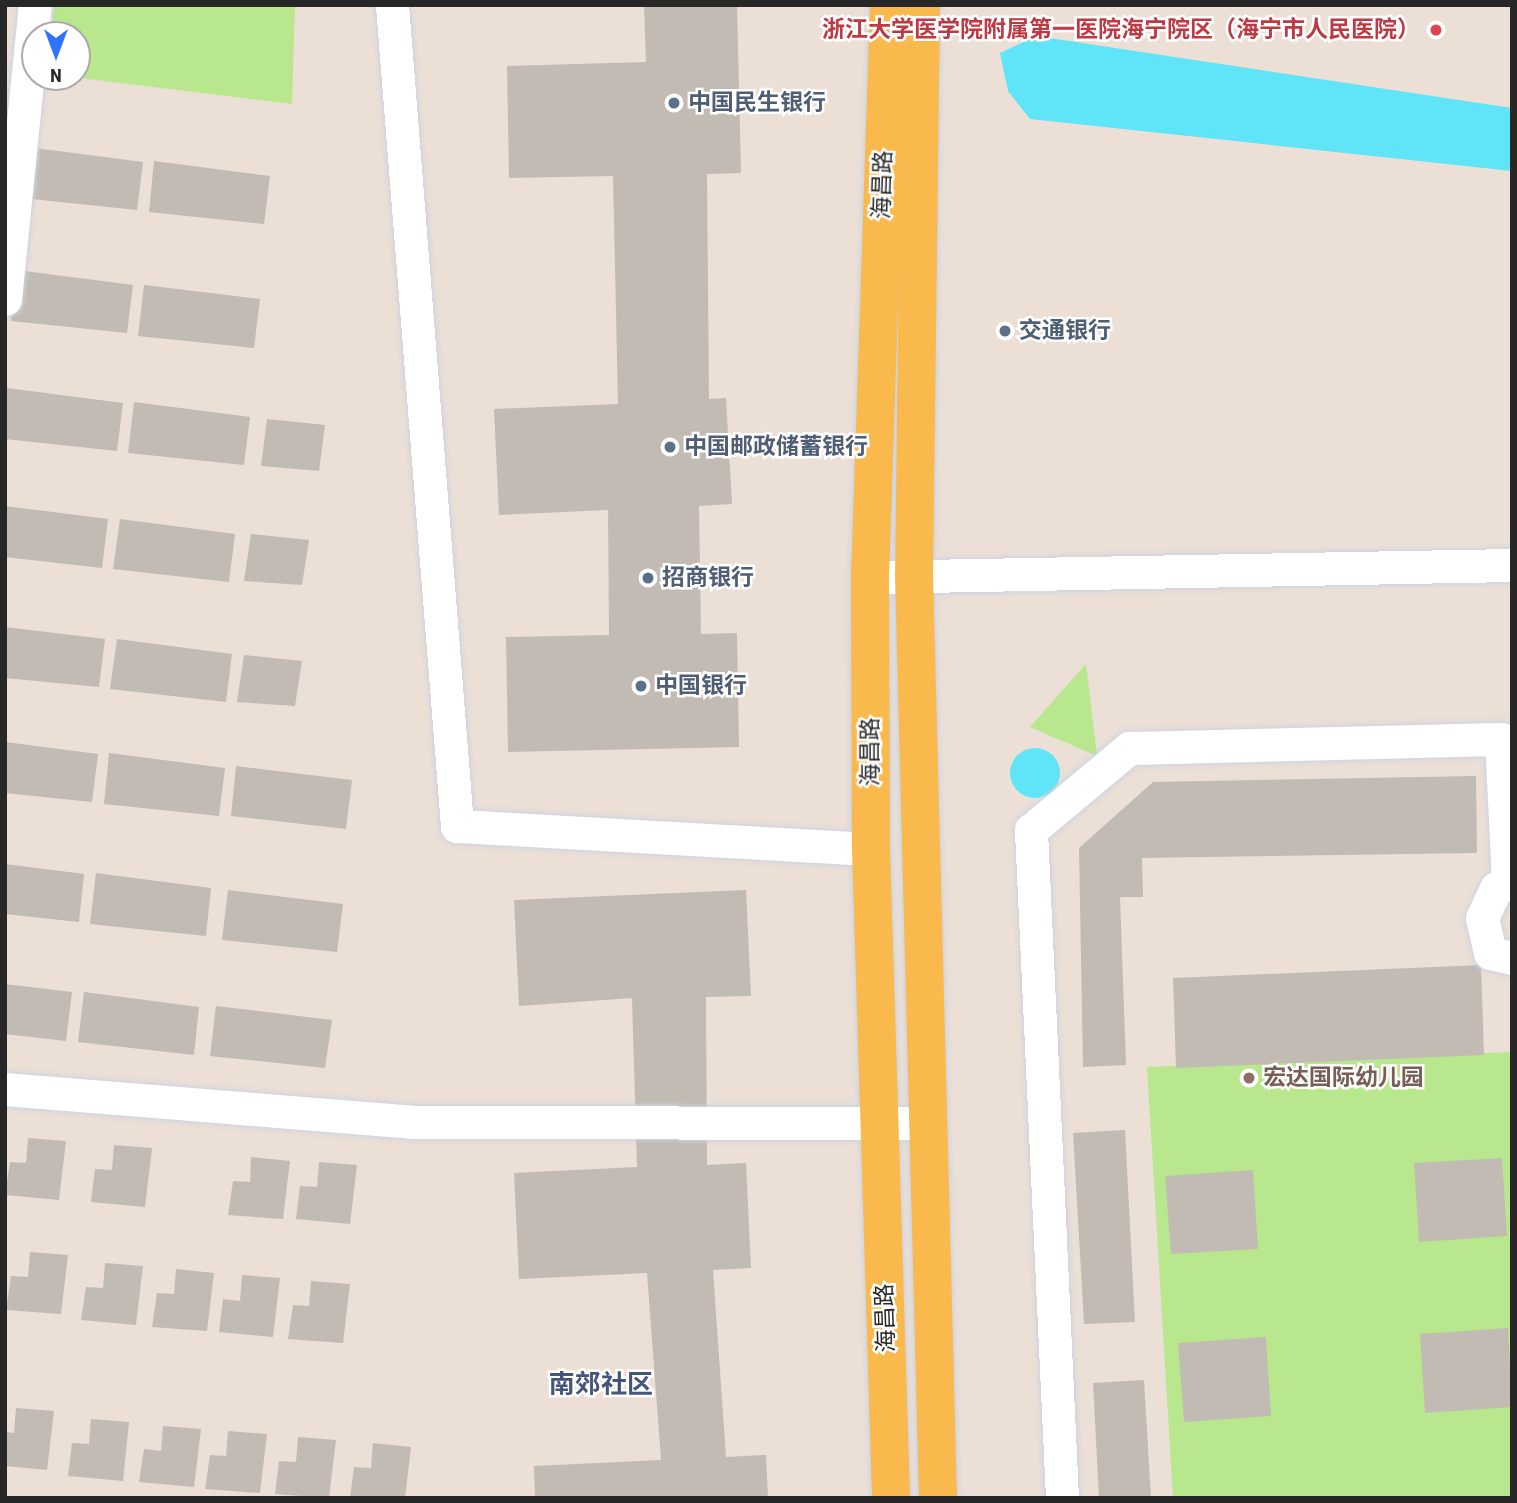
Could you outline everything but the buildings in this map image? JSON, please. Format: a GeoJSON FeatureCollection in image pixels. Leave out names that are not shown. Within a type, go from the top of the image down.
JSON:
{"type":"FeatureCollection","features":[{"type":"Feature","properties":{"kind":"main road","name":"海昌路"},"geometry":{"type":"LineString","coordinates":[[889,5],[870,577],[871,849],[891,1498]]}},
{"type":"Feature","properties":{"kind":"main road","name":"海昌路"},"geometry":{"type":"LineString","coordinates":[[921,5],[914,576],[938,1498]]}},
{"type":"Feature","properties":{"kind":"street"},"geometry":{"type":"LineString","coordinates":[[5,299],[35,5]]}},
{"type":"Feature","properties":{"kind":"street"},"geometry":{"type":"LineString","coordinates":[[391,5],[457,827],[871,849]]}},
{"type":"Feature","properties":{"kind":"street"},"geometry":{"type":"LineString","coordinates":[[870,577],[1512,565]]}},
{"type":"Feature","properties":{"kind":"street"},"geometry":{"type":"LineString","coordinates":[[1062,1498],[1031,830],[1129,748],[1501,739],[1510,882],[1486,900],[1482,937],[1490,953],[1512,958]]}},
{"type":"Feature","properties":{"kind":"street"},"geometry":{"type":"LineString","coordinates":[[5,1090],[411,1122],[928,1123]]}},
{"type":"Feature","properties":{"kind":"green space"},"geometry":{"type":"Polygon","coordinates":[[[54,5],[295,5],[292,104],[91,79],[91,21],[52,21],[54,5]]]}},
{"type":"Feature","properties":{"kind":"green space"},"geometry":{"type":"Polygon","coordinates":[[[1086,664],[1097,756],[1030,727],[1086,664]]]}},
{"type":"Feature","properties":{"kind":"green space"},"geometry":{"type":"Polygon","coordinates":[[[1512,1052],[1512,1498],[1173,1498],[1147,1067],[1512,1052]]]}},
{"type":"Feature","properties":{"kind":"water"},"geometry":{"type":"Polygon","coordinates":[[[1036,36],[1512,108],[1512,171],[1030,119],[1008,91],[1000,53],[1036,36]]]}},
{"type":"Feature","properties":{"kind":"water"},"geometry":{"type":"Polygon","coordinates":[[[1035,748],[1053,755],[1060,773],[1053,791],[1035,798],[1017,791],[1010,773],[1017,755],[1035,748]]]}},
{"type":"Feature","properties":{"kind":"place","name":"浙江大学医学院附属第一医院海宁院区（海宁市人民医院）"},"geometry":{"type":"Point","coordinates":[1436,30]}},
{"type":"Feature","properties":{"kind":"place","name":"中国民生银行"},"geometry":{"type":"Point","coordinates":[674,103]}},
{"type":"Feature","properties":{"kind":"place","name":"交通银行"},"geometry":{"type":"Point","coordinates":[1005,331]}},
{"type":"Feature","properties":{"kind":"place","name":"中国邮政储蓄银行"},"geometry":{"type":"Point","coordinates":[670,447]}},
{"type":"Feature","properties":{"kind":"place","name":"招商银行"},"geometry":{"type":"Point","coordinates":[648,578]}},
{"type":"Feature","properties":{"kind":"place","name":"中国银行"},"geometry":{"type":"Point","coordinates":[641,686]}},
{"type":"Feature","properties":{"kind":"place","name":"宏达国际幼儿园"},"geometry":{"type":"Point","coordinates":[1249,1078]}},
{"type":"Feature","properties":{"kind":"district","name":"南郊社区"},"geometry":{"type":"Point","coordinates":[601,1385]}}]}
